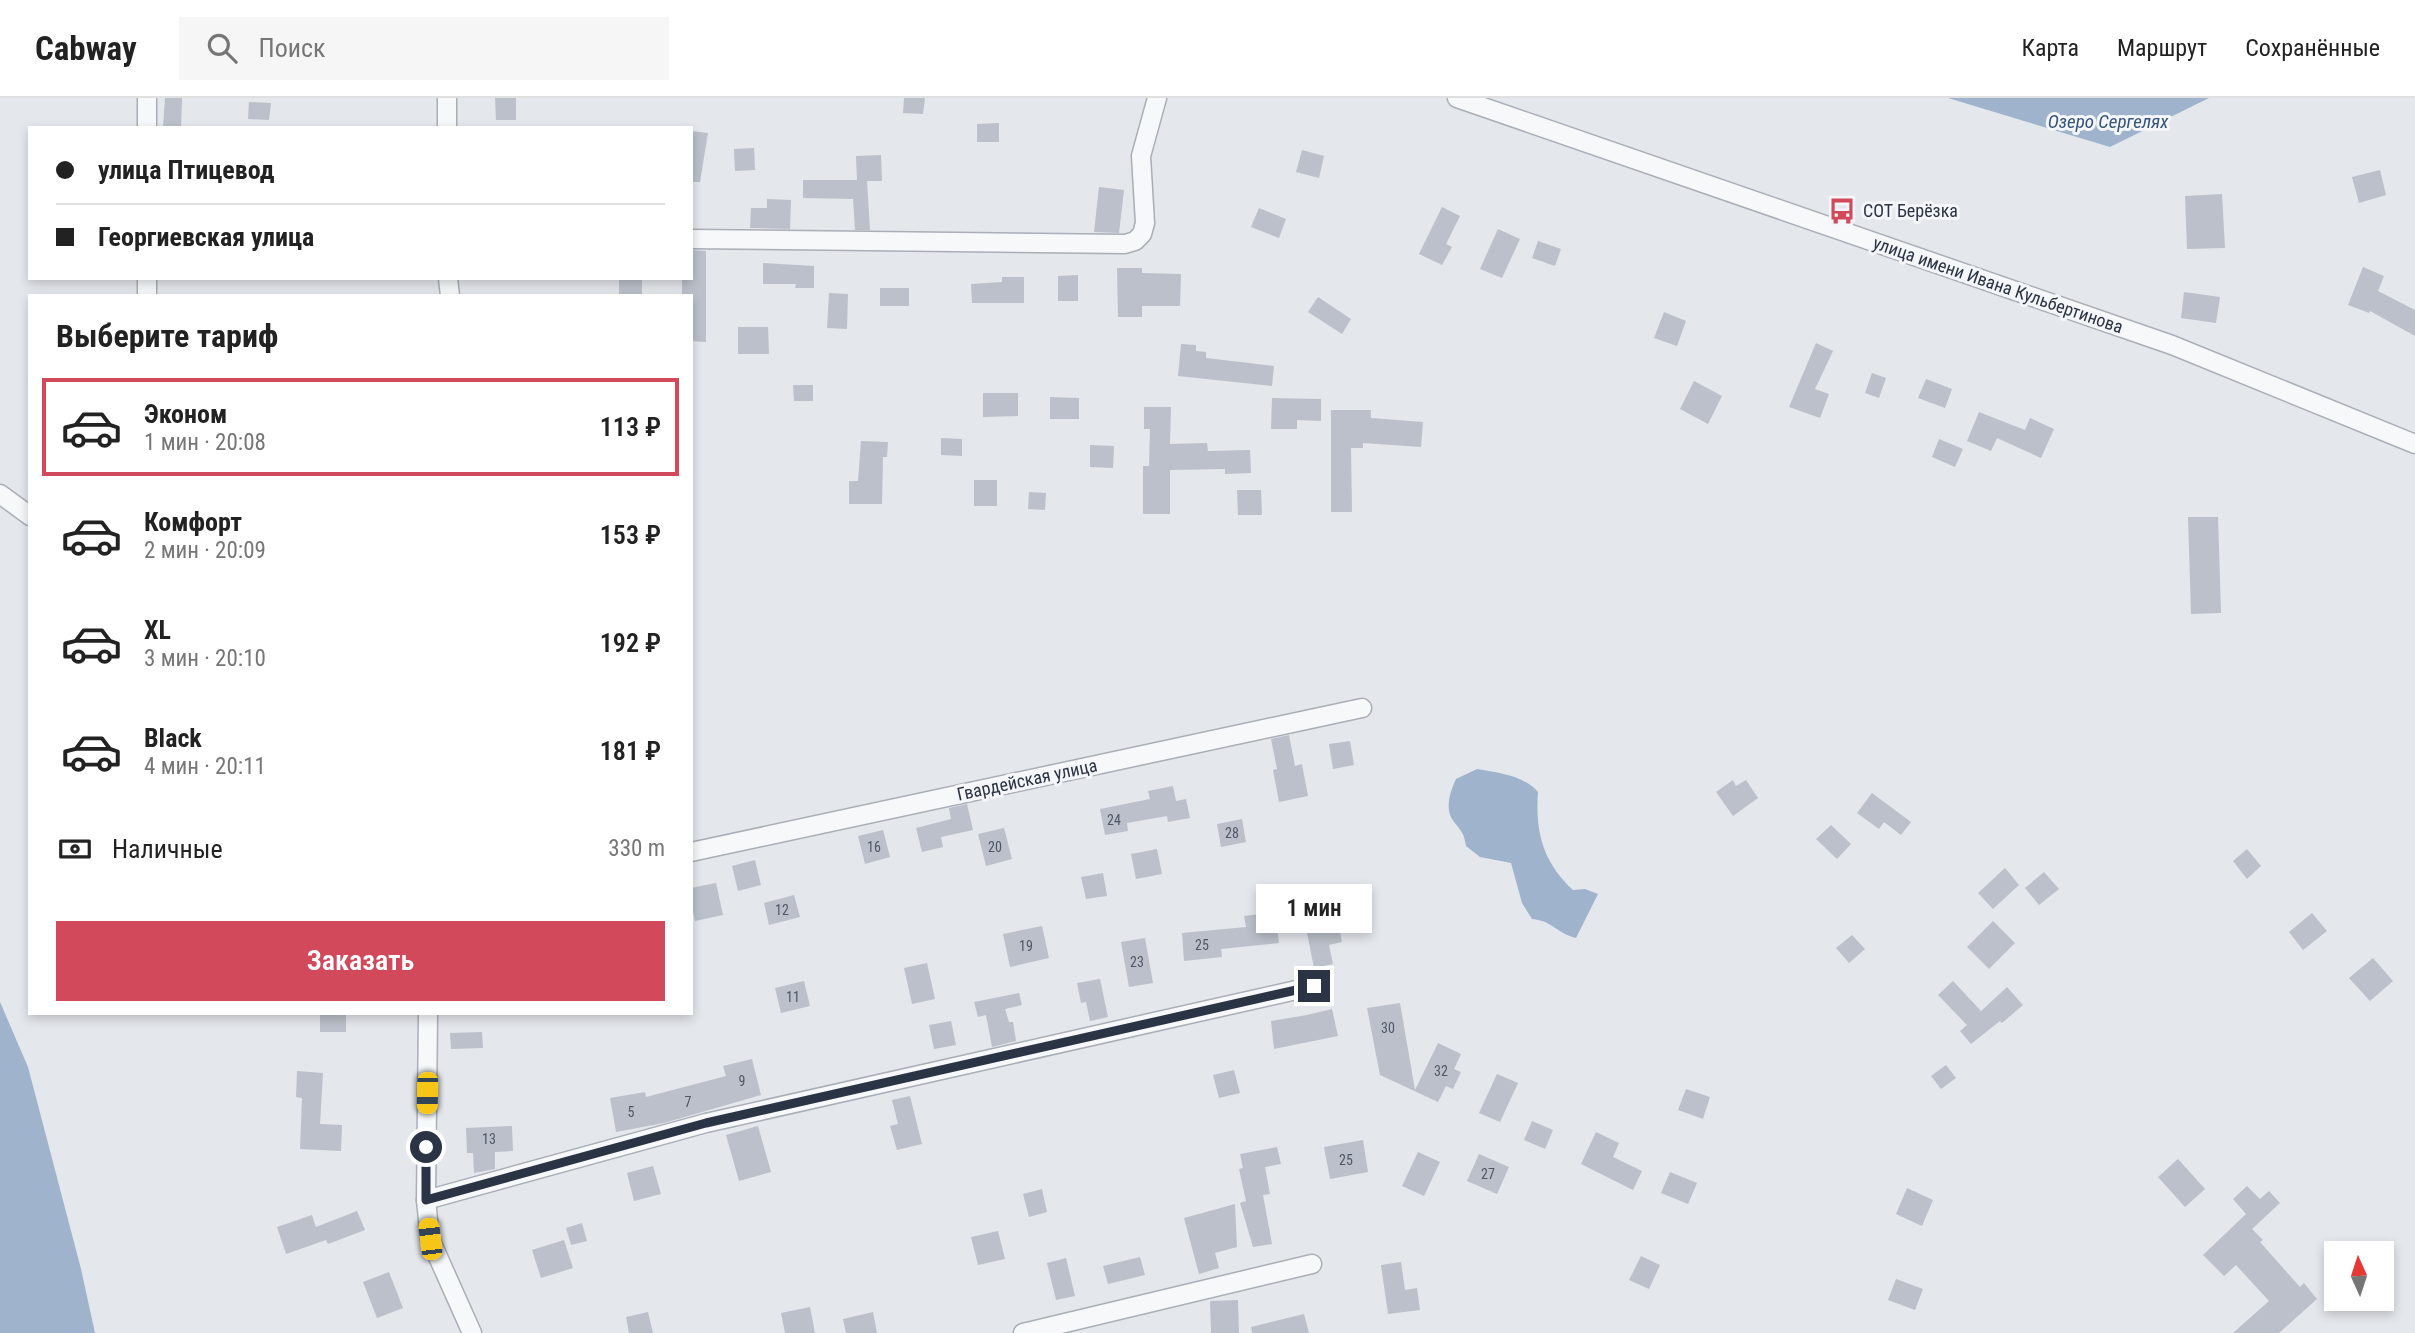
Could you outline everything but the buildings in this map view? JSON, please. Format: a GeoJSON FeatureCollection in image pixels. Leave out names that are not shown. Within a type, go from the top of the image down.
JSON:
{"type":"FeatureCollection","features":[{"type":"Feature","properties":{"kind":"street"},"geometry":{"type":"LineString","coordinates":[[147,98],[147,126]]}},
{"type":"Feature","properties":{"kind":"street"},"geometry":{"type":"LineString","coordinates":[[447,98],[447,126]]}},
{"type":"Feature","properties":{"kind":"street"},"geometry":{"type":"LineString","coordinates":[[693,239],[1125,244],[1135,241],[1142,234],[1145,223],[1141,156],[1157,98]]}},
{"type":"Feature","properties":{"kind":"street","name":"улица имени Ивана Кульбертинова"},"geometry":{"type":"LineString","coordinates":[[1457,98],[2172,345],[2415,444]]}},
{"type":"Feature","properties":{"kind":"street"},"geometry":{"type":"LineString","coordinates":[[0,494],[28,515]]}},
{"type":"Feature","properties":{"kind":"street","name":"Гвардейская улица"},"geometry":{"type":"LineString","coordinates":[[693,852],[1362,708]]}},
{"type":"Feature","properties":{"kind":"street"},"geometry":{"type":"LineString","coordinates":[[426,1200],[706,1123],[1314,986]]}},
{"type":"Feature","properties":{"kind":"street"},"geometry":{"type":"LineString","coordinates":[[428,1015],[426,1200],[430,1239],[472,1333]]}},
{"type":"Feature","properties":{"kind":"street"},"geometry":{"type":"LineString","coordinates":[[1023,1333],[1312,1264]]}},
{"type":"Feature","properties":{"kind":"water","name":"Озеро Сергелях"},"geometry":{"type":"Polygon","coordinates":[[[1948,98],[2209,98],[2110,147],[1948,98]]]}},
{"type":"Feature","properties":{"kind":"water"},"geometry":{"type":"Polygon","coordinates":[[[1477,769],[1518,778],[1538,792],[1540,833],[1554,868],[1573,890],[1585,889],[1598,894],[1576,938],[1545,922],[1532,919],[1522,903],[1511,863],[1480,857],[1466,846],[1462,833],[1449,812],[1449,801],[1456,779],[1477,769]]]}},
{"type":"Feature","properties":{"kind":"water"},"geometry":{"type":"Polygon","coordinates":[[[0,1002],[28,1067],[95,1333],[0,1333],[0,1002]]]}},
{"type":"Feature","properties":{"kind":"place","name":"СОТ Берёзка"},"geometry":{"type":"Point","coordinates":[1842,211]}},
{"type":"Feature","properties":{"kind":"route"},"geometry":{"type":"LineString","coordinates":[[426,1147],[426,1200],[706,1123],[1314,986]]}}]}
